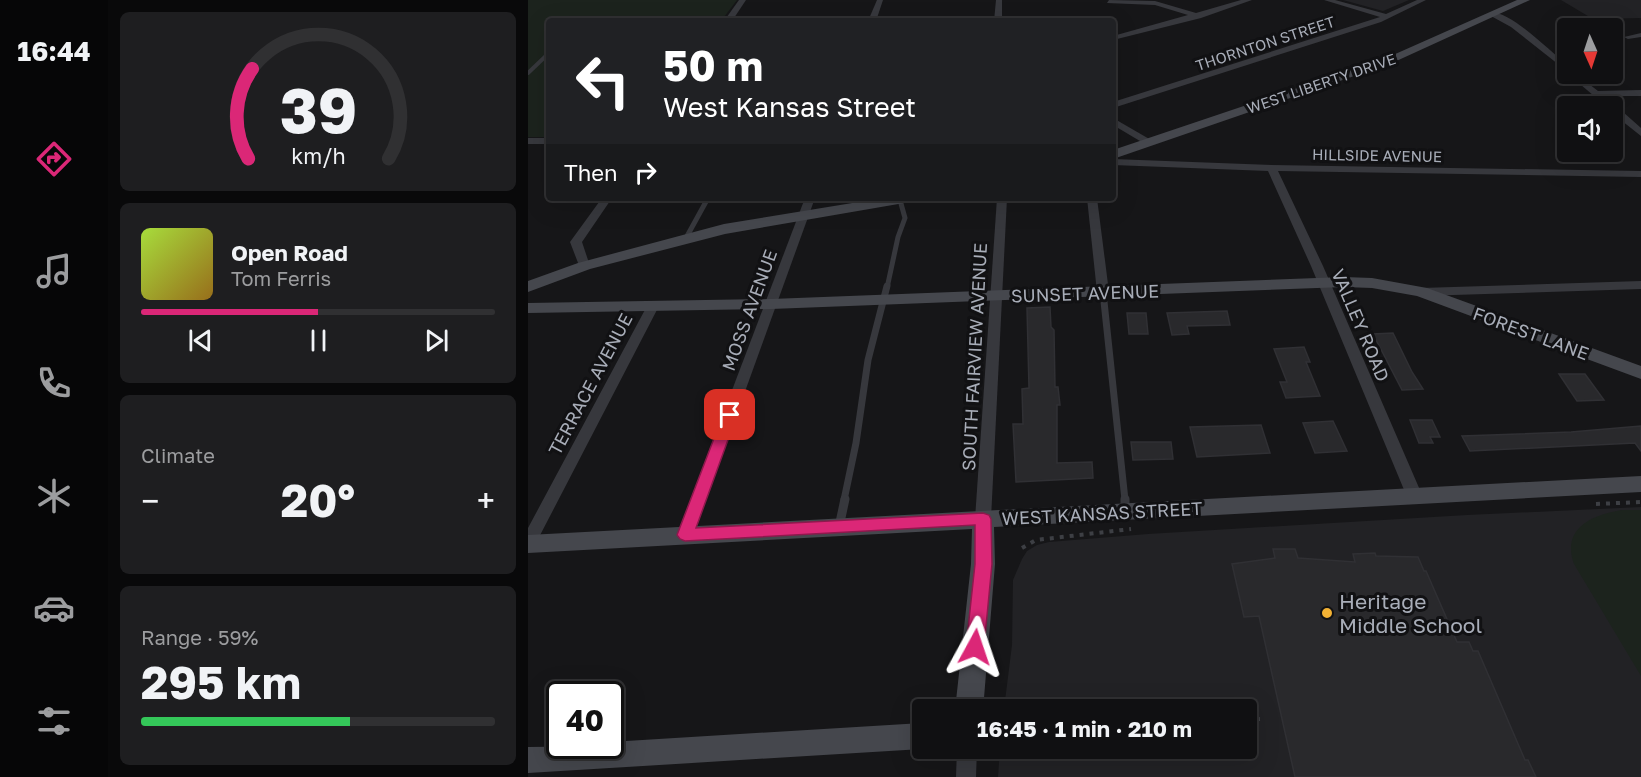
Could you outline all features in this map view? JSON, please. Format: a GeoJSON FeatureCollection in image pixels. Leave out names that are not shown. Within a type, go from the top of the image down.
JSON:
{"type":"FeatureCollection","features":[{"type":"Feature","properties":{"kind":"main road","name":"WEST LIBERTY DRIVE"},"geometry":{"type":"LineString","coordinates":[[1116,154],[1388,61],[1525,0]]}},
{"type":"Feature","properties":{"kind":"main road"},"geometry":{"type":"LineString","coordinates":[[528,287],[584,266],[724,229],[893,201]]}},
{"type":"Feature","properties":{"kind":"main road","name":"SUNSET AVENUE"},"geometry":{"type":"LineString","coordinates":[[530,310],[771,304],[1324,283],[1372,283],[1421,292]]}},
{"type":"Feature","properties":{"kind":"main road","name":"FOREST LANE"},"geometry":{"type":"LineString","coordinates":[[1421,292],[1641,373]]}},
{"type":"Feature","properties":{"kind":"main road","name":"WEST KANSAS STREET"},"geometry":{"type":"LineString","coordinates":[[528,544],[1641,484]]}},
{"type":"Feature","properties":{"kind":"main road"},"geometry":{"type":"LineString","coordinates":[[970,699],[983,564],[983,519]]}},
{"type":"Feature","properties":{"kind":"main road"},"geometry":{"type":"LineString","coordinates":[[528,760],[912,737]]}},
{"type":"Feature","properties":{"kind":"street"},"geometry":{"type":"LineString","coordinates":[[730,18],[743,0]]}},
{"type":"Feature","properties":{"kind":"street"},"geometry":{"type":"LineString","coordinates":[[873,18],[880,0]]}},
{"type":"Feature","properties":{"kind":"street"},"geometry":{"type":"LineString","coordinates":[[998,18],[999,0]]}},
{"type":"Feature","properties":{"kind":"street"},"geometry":{"type":"LineString","coordinates":[[1116,37],[1249,0]]}},
{"type":"Feature","properties":{"kind":"street"},"geometry":{"type":"LineString","coordinates":[[1329,0],[1386,16]]}},
{"type":"Feature","properties":{"kind":"street","name":"THORNTON STREET"},"geometry":{"type":"LineString","coordinates":[[1116,104],[1386,16],[1423,0]]}},
{"type":"Feature","properties":{"kind":"street"},"geometry":{"type":"LineString","coordinates":[[1109,2],[1165,3],[1198,15]]}},
{"type":"Feature","properties":{"kind":"street"},"geometry":{"type":"LineString","coordinates":[[1494,14],[1514,25],[1557,61]]}},
{"type":"Feature","properties":{"kind":"street"},"geometry":{"type":"LineString","coordinates":[[1628,37],[1641,35]]}},
{"type":"Feature","properties":{"kind":"street"},"geometry":{"type":"LineString","coordinates":[[1584,84],[1598,96]]}},
{"type":"Feature","properties":{"kind":"street"},"geometry":{"type":"LineString","coordinates":[[1596,94],[1641,93]]}},
{"type":"Feature","properties":{"kind":"street"},"geometry":{"type":"LineString","coordinates":[[1623,117],[1641,133]]}},
{"type":"Feature","properties":{"kind":"street"},"geometry":{"type":"LineString","coordinates":[[1116,123],[1148,142]]}},
{"type":"Feature","properties":{"kind":"street"},"geometry":{"type":"LineString","coordinates":[[528,141],[546,141]]}},
{"type":"Feature","properties":{"kind":"street","name":"HILLSIDE AVENUE"},"geometry":{"type":"LineString","coordinates":[[1116,162],[1272,168],[1641,174]]}},
{"type":"Feature","properties":{"kind":"street","name":"VALLEY ROAD"},"geometry":{"type":"LineString","coordinates":[[1272,168],[1415,496]]}},
{"type":"Feature","properties":{"kind":"street"},"geometry":{"type":"LineString","coordinates":[[584,266],[576,242],[605,201]]}},
{"type":"Feature","properties":{"kind":"street","name":"MOSS AVENUE"},"geometry":{"type":"LineString","coordinates":[[685,535],[809,201]]}},
{"type":"Feature","properties":{"kind":"street","name":"SOUTH FAIRVIEW AVENUE"},"geometry":{"type":"LineString","coordinates":[[983,519],[1002,201]]}},
{"type":"Feature","properties":{"kind":"street"},"geometry":{"type":"LineString","coordinates":[[1092,201],[1103,292]]}},
{"type":"Feature","properties":{"kind":"street","name":"SUNSET AVENUE"},"geometry":{"type":"LineString","coordinates":[[1421,292],[1641,285]]}},
{"type":"Feature","properties":{"kind":"street","name":"TERRACE AVENUE"},"geometry":{"type":"LineString","coordinates":[[528,544],[653,306]]}},
{"type":"Feature","properties":{"kind":"street"},"geometry":{"type":"LineString","coordinates":[[966,777],[967,759]]}},
{"type":"Feature","properties":{"kind":"lane"},"geometry":{"type":"LineString","coordinates":[[528,73],[546,56]]}},
{"type":"Feature","properties":{"kind":"lane"},"geometry":{"type":"LineString","coordinates":[[687,238],[706,201]]}},
{"type":"Feature","properties":{"kind":"lane"},"geometry":{"type":"LineString","coordinates":[[839,527],[856,443],[868,360],[880,320],[898,237],[905,218],[905,201]]}},
{"type":"Feature","properties":{"kind":"lane"},"geometry":{"type":"LineString","coordinates":[[1103,292],[1125,493],[1125,512]]}},
{"type":"Feature","properties":{"kind":"shaded area"},"geometry":{"type":"Polygon","coordinates":[[[528,0],[737,0],[723,18],[546,18],[546,137],[528,137],[528,0]]]}},
{"type":"Feature","properties":{"kind":"shaded area"},"geometry":{"type":"Polygon","coordinates":[[[1343,0],[1409,0],[1383,11],[1343,0]]]}},
{"type":"Feature","properties":{"kind":"shaded area"},"geometry":{"type":"Polygon","coordinates":[[[1561,0],[1641,0],[1641,18],[1591,18],[1561,0]]]}},
{"type":"Feature","properties":{"kind":"shaded area","name":"Heritage Middle School"},"geometry":{"type":"Polygon","coordinates":[[[1641,507],[1641,777],[998,777],[999,759],[1257,759],[1257,699],[1005,699],[1012,645],[1013,580],[1027,551],[1037,545],[1049,542],[1148,534],[1641,507]]]}},
{"type":"Feature","properties":{"kind":"shaded area"},"geometry":{"type":"Polygon","coordinates":[[[1622,510],[1641,510],[1641,676],[1574,564],[1571,552],[1572,541],[1582,525],[1600,515],[1622,510]]]}},
{"type":"Feature","properties":{"kind":"building"},"geometry":{"type":"Polygon","coordinates":[[[1050,307],[1051,327],[1054,330],[1055,387],[1058,387],[1060,405],[1057,405],[1057,463],[1092,462],[1093,478],[1016,482],[1013,424],[1023,424],[1022,389],[1029,388],[1027,308],[1050,307]]]}},
{"type":"Feature","properties":{"kind":"building"},"geometry":{"type":"Polygon","coordinates":[[[1227,311],[1230,325],[1187,326],[1189,334],[1172,335],[1167,313],[1227,311]]]}},
{"type":"Feature","properties":{"kind":"building"},"geometry":{"type":"Polygon","coordinates":[[[1127,313],[1146,313],[1148,334],[1129,334],[1127,313]]]}},
{"type":"Feature","properties":{"kind":"building"},"geometry":{"type":"Polygon","coordinates":[[[1393,333],[1423,389],[1402,390],[1373,334],[1393,333]]]}},
{"type":"Feature","properties":{"kind":"building"},"geometry":{"type":"Polygon","coordinates":[[[1304,347],[1310,362],[1306,362],[1320,396],[1286,398],[1280,382],[1287,382],[1274,349],[1304,347]]]}},
{"type":"Feature","properties":{"kind":"building"},"geometry":{"type":"Polygon","coordinates":[[[1559,374],[1585,374],[1604,400],[1577,401],[1559,374]]]}},
{"type":"Feature","properties":{"kind":"building"},"geometry":{"type":"Polygon","coordinates":[[[1410,420],[1432,420],[1440,437],[1430,437],[1433,443],[1419,443],[1410,420]]]}},
{"type":"Feature","properties":{"kind":"building"},"geometry":{"type":"Polygon","coordinates":[[[1333,421],[1347,451],[1315,453],[1303,423],[1333,421]]]}},
{"type":"Feature","properties":{"kind":"building"},"geometry":{"type":"Polygon","coordinates":[[[1261,425],[1270,453],[1197,457],[1190,427],[1261,425]]]}},
{"type":"Feature","properties":{"kind":"building"},"geometry":{"type":"Polygon","coordinates":[[[1641,426],[1641,451],[1635,443],[1470,451],[1462,436],[1571,432],[1641,426]]]}},
{"type":"Feature","properties":{"kind":"building"},"geometry":{"type":"Polygon","coordinates":[[[1131,442],[1171,442],[1173,459],[1133,460],[1131,442]]]}},
{"type":"Feature","properties":{"kind":"building","name":"Heritage Middle School"},"geometry":{"type":"Polygon","coordinates":[[[1273,549],[1295,549],[1298,558],[1355,562],[1353,554],[1375,553],[1376,556],[1418,557],[1457,642],[1469,642],[1473,651],[1478,651],[1525,760],[1528,760],[1536,777],[1295,777],[1259,616],[1244,617],[1232,564],[1275,558],[1273,549]]]}},
{"type":"Feature","properties":{"kind":"place","name":"Heritage Middle School"},"geometry":{"type":"Point","coordinates":[1327,613]}},
{"type":"Feature","properties":{"kind":"route"},"geometry":{"type":"LineString","coordinates":[[730,415],[685,535],[983,519],[983,564],[975,647]]}}]}
